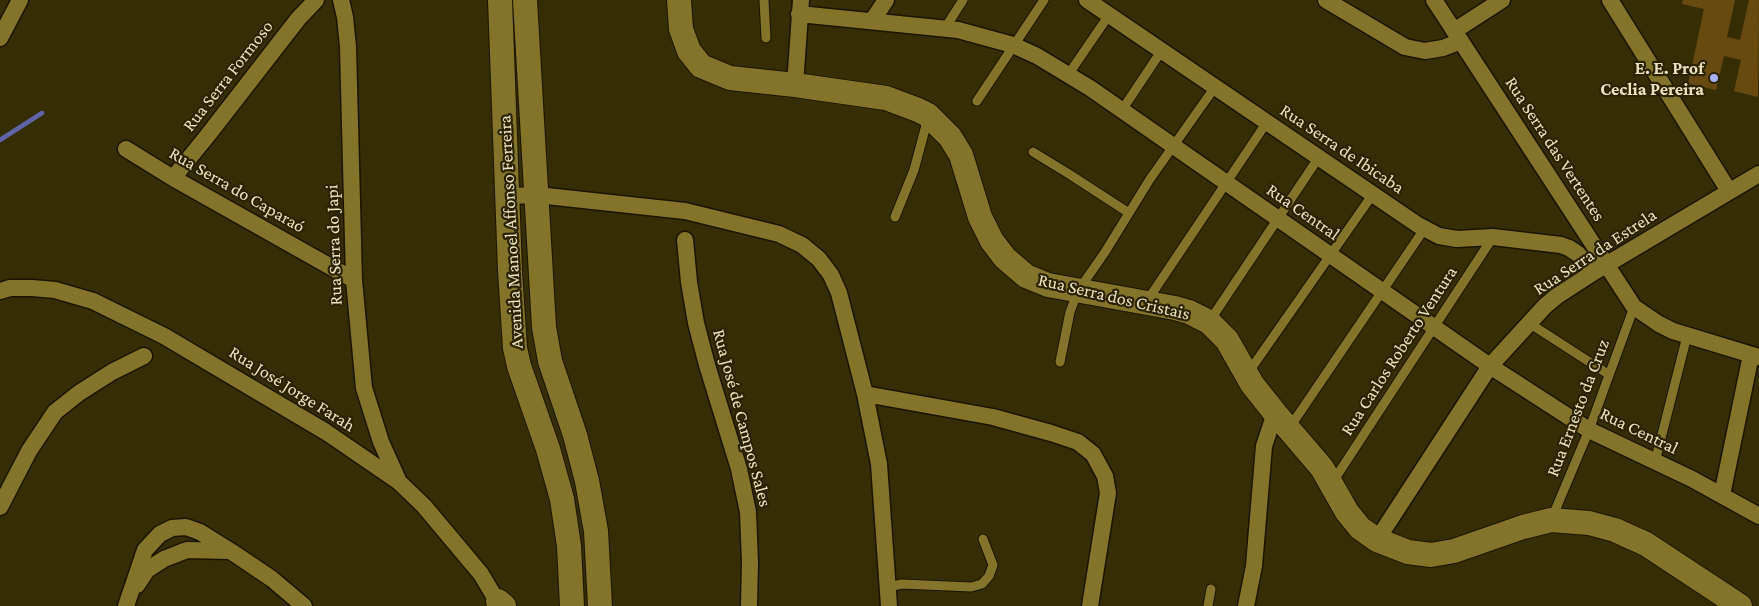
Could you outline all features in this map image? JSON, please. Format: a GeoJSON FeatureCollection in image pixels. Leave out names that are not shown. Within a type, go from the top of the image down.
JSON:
{"type":"FeatureCollection","features":[{"type":"Feature","properties":{"kind":"street","name":"Rua Serra Formoso"},"geometry":{"type":"LineString","coordinates":[[173,178],[298,20],[316,0]]}},
{"type":"Feature","properties":{"kind":"street","name":"Rua Serra do Japi"},"geometry":{"type":"LineString","coordinates":[[341,0],[348,47],[354,280],[364,388],[381,442],[399,482]]}},
{"type":"Feature","properties":{"kind":"street","name":"Avenida Manoel Affonso Ferreira"},"geometry":{"type":"LineString","coordinates":[[500,0],[515,348],[519,366],[548,449],[562,500],[568,546],[572,606]]}},
{"type":"Feature","properties":{"kind":"street","name":"Avenida Manoel Affonso Ferreira"},"geometry":{"type":"LineString","coordinates":[[525,0],[544,327],[550,361],[575,434],[587,481],[596,531],[600,606]]}},
{"type":"Feature","properties":{"kind":"street","name":"Rua Serra dos Cristais"},"geometry":{"type":"LineString","coordinates":[[679,0],[681,29],[689,51],[701,66],[730,78],[886,98],[928,115],[950,137],[961,155],[980,217],[992,241],[1005,258],[1026,276],[1048,285],[1147,302],[1189,312],[1209,322],[1227,340],[1247,375],[1282,421],[1322,468],[1347,512],[1360,528],[1377,540],[1408,552],[1431,555],[1454,551],[1523,527],[1551,520],[1589,523],[1615,530],[1646,544],[1719,599],[1740,606]]}},
{"type":"Feature","properties":{"kind":"street"},"geometry":{"type":"LineString","coordinates":[[872,21],[886,0]]}},
{"type":"Feature","properties":{"kind":"street","name":"Rua Serra de Ibicaba"},"geometry":{"type":"LineString","coordinates":[[1087,0],[1373,194],[1439,236],[1457,238],[1494,237],[1561,245],[1570,248],[1600,269]]}},
{"type":"Feature","properties":{"kind":"street"},"geometry":{"type":"LineString","coordinates":[[1326,0],[1405,47],[1425,51],[1443,48],[1502,0]]}},
{"type":"Feature","properties":{"kind":"street","name":"Rua Serra das Vertentes"},"geometry":{"type":"LineString","coordinates":[[1434,0],[1600,269],[1634,307],[1659,324],[1686,336],[1755,356]]}},
{"type":"Feature","properties":{"kind":"street"},"geometry":{"type":"LineString","coordinates":[[1610,0],[1729,191]]}},
{"type":"Feature","properties":{"kind":"street"},"geometry":{"type":"LineString","coordinates":[[0,38],[18,3]]}},
{"type":"Feature","properties":{"kind":"street"},"geometry":{"type":"LineString","coordinates":[[795,85],[800,7]]}},
{"type":"Feature","properties":{"kind":"street","name":"Rua Central"},"geometry":{"type":"LineString","coordinates":[[800,7],[872,21],[958,30],[1013,45],[1038,56],[1122,110],[1490,366],[1589,430],[1692,479],[1759,516]]}},
{"type":"Feature","properties":{"kind":"street","name":"Rua Serra do Caparaó"},"geometry":{"type":"LineString","coordinates":[[126,149],[173,178],[354,280]]}},
{"type":"Feature","properties":{"kind":"street","name":"Rua Serra da Estrela"},"geometry":{"type":"LineString","coordinates":[[1377,540],[1490,366],[1529,323],[1557,296],[1759,174]]}},
{"type":"Feature","properties":{"kind":"street"},"geometry":{"type":"LineString","coordinates":[[508,196],[537,195],[685,211],[779,234],[802,245],[818,259],[831,275],[839,293],[865,394],[879,464],[889,606]]}},
{"type":"Feature","properties":{"kind":"street","name":"Rua José de Campos Sales"},"geometry":{"type":"LineString","coordinates":[[684,240],[696,323],[739,470],[748,512],[749,606]]}},
{"type":"Feature","properties":{"kind":"street","name":"Rua José Jorge Farah"},"geometry":{"type":"LineString","coordinates":[[5,290],[32,288],[55,290],[93,301],[164,336],[326,432],[399,482],[424,506],[481,574],[501,604]]}},
{"type":"Feature","properties":{"kind":"street"},"geometry":{"type":"LineString","coordinates":[[0,507],[29,451],[55,412],[96,382],[144,356]]}},
{"type":"Feature","properties":{"kind":"street"},"geometry":{"type":"LineString","coordinates":[[1722,495],[1755,356]]}},
{"type":"Feature","properties":{"kind":"street"},"geometry":{"type":"LineString","coordinates":[[865,394],[993,417],[1078,442],[1093,454],[1105,476],[1108,494],[1090,606]]}},
{"type":"Feature","properties":{"kind":"street"},"geometry":{"type":"LineString","coordinates":[[1246,606],[1254,566],[1264,446],[1282,421]]}},
{"type":"Feature","properties":{"kind":"street"},"geometry":{"type":"LineString","coordinates":[[126,606],[145,550],[160,534],[172,528],[186,527],[193,529],[232,552],[272,579],[304,606]]}},
{"type":"Feature","properties":{"kind":"street"},"geometry":{"type":"LineString","coordinates":[[132,590],[147,570],[164,558],[187,550],[232,552]]}},
{"type":"Feature","properties":{"kind":"lane"},"geometry":{"type":"LineString","coordinates":[[764,0],[766,38]]}},
{"type":"Feature","properties":{"kind":"lane"},"geometry":{"type":"LineString","coordinates":[[944,28],[963,0]]}},
{"type":"Feature","properties":{"kind":"lane"},"geometry":{"type":"LineString","coordinates":[[977,101],[1044,0]]}},
{"type":"Feature","properties":{"kind":"lane"},"geometry":{"type":"LineString","coordinates":[[1068,75],[1109,15]]}},
{"type":"Feature","properties":{"kind":"lane"},"geometry":{"type":"LineString","coordinates":[[1122,110],[1162,50]]}},
{"type":"Feature","properties":{"kind":"lane"},"geometry":{"type":"LineString","coordinates":[[1060,362],[1070,312],[1078,291],[1129,212],[1215,87]]}},
{"type":"Feature","properties":{"kind":"lane"},"geometry":{"type":"LineString","coordinates":[[895,217],[914,170],[928,115]]}},
{"type":"Feature","properties":{"kind":"lane"},"geometry":{"type":"LineString","coordinates":[[1147,302],[1267,122]]}},
{"type":"Feature","properties":{"kind":"lane"},"geometry":{"type":"LineString","coordinates":[[1032,152],[1129,212]]}},
{"type":"Feature","properties":{"kind":"lane"},"geometry":{"type":"LineString","coordinates":[[1209,322],[1319,157]]}},
{"type":"Feature","properties":{"kind":"lane"},"geometry":{"type":"LineString","coordinates":[[1247,375],[1373,194]]}},
{"type":"Feature","properties":{"kind":"lane"},"geometry":{"type":"LineString","coordinates":[[1282,421],[1383,292],[1425,228]]}},
{"type":"Feature","properties":{"kind":"lane","name":"Rua Carlos Roberto Ventura"},"geometry":{"type":"LineString","coordinates":[[1332,483],[1494,237]]}},
{"type":"Feature","properties":{"kind":"lane","name":"Rua Ernesto da Cruz"},"geometry":{"type":"LineString","coordinates":[[1551,520],[1589,430],[1634,307]]}},
{"type":"Feature","properties":{"kind":"lane"},"geometry":{"type":"LineString","coordinates":[[1529,323],[1608,374]]}},
{"type":"Feature","properties":{"kind":"lane"},"geometry":{"type":"LineString","coordinates":[[1655,462],[1686,336]]}},
{"type":"Feature","properties":{"kind":"lane"},"geometry":{"type":"LineString","coordinates":[[888,587],[902,584],[972,588],[982,584],[989,576],[992,565],[983,539]]}},
{"type":"Feature","properties":{"kind":"lane"},"geometry":{"type":"LineString","coordinates":[[1208,606],[1211,589]]}},
{"type":"Feature","properties":{"kind":"building"},"geometry":{"type":"Polygon","coordinates":[[[1683,0],[1735,0],[1727,37],[1740,40],[1749,0],[1759,0],[1758,97],[1734,91],[1741,60],[1724,56],[1716,90],[1688,84],[1704,9],[1682,4],[1683,0]]]}},
{"type":"Feature","properties":{"kind":"waterway"},"geometry":{"type":"LineString","coordinates":[[0,140],[42,113]]}},
{"type":"Feature","properties":{"kind":"place","name":"E. E. Prof Ceclia Pereira"},"geometry":{"type":"Point","coordinates":[1714,78]}}]}
